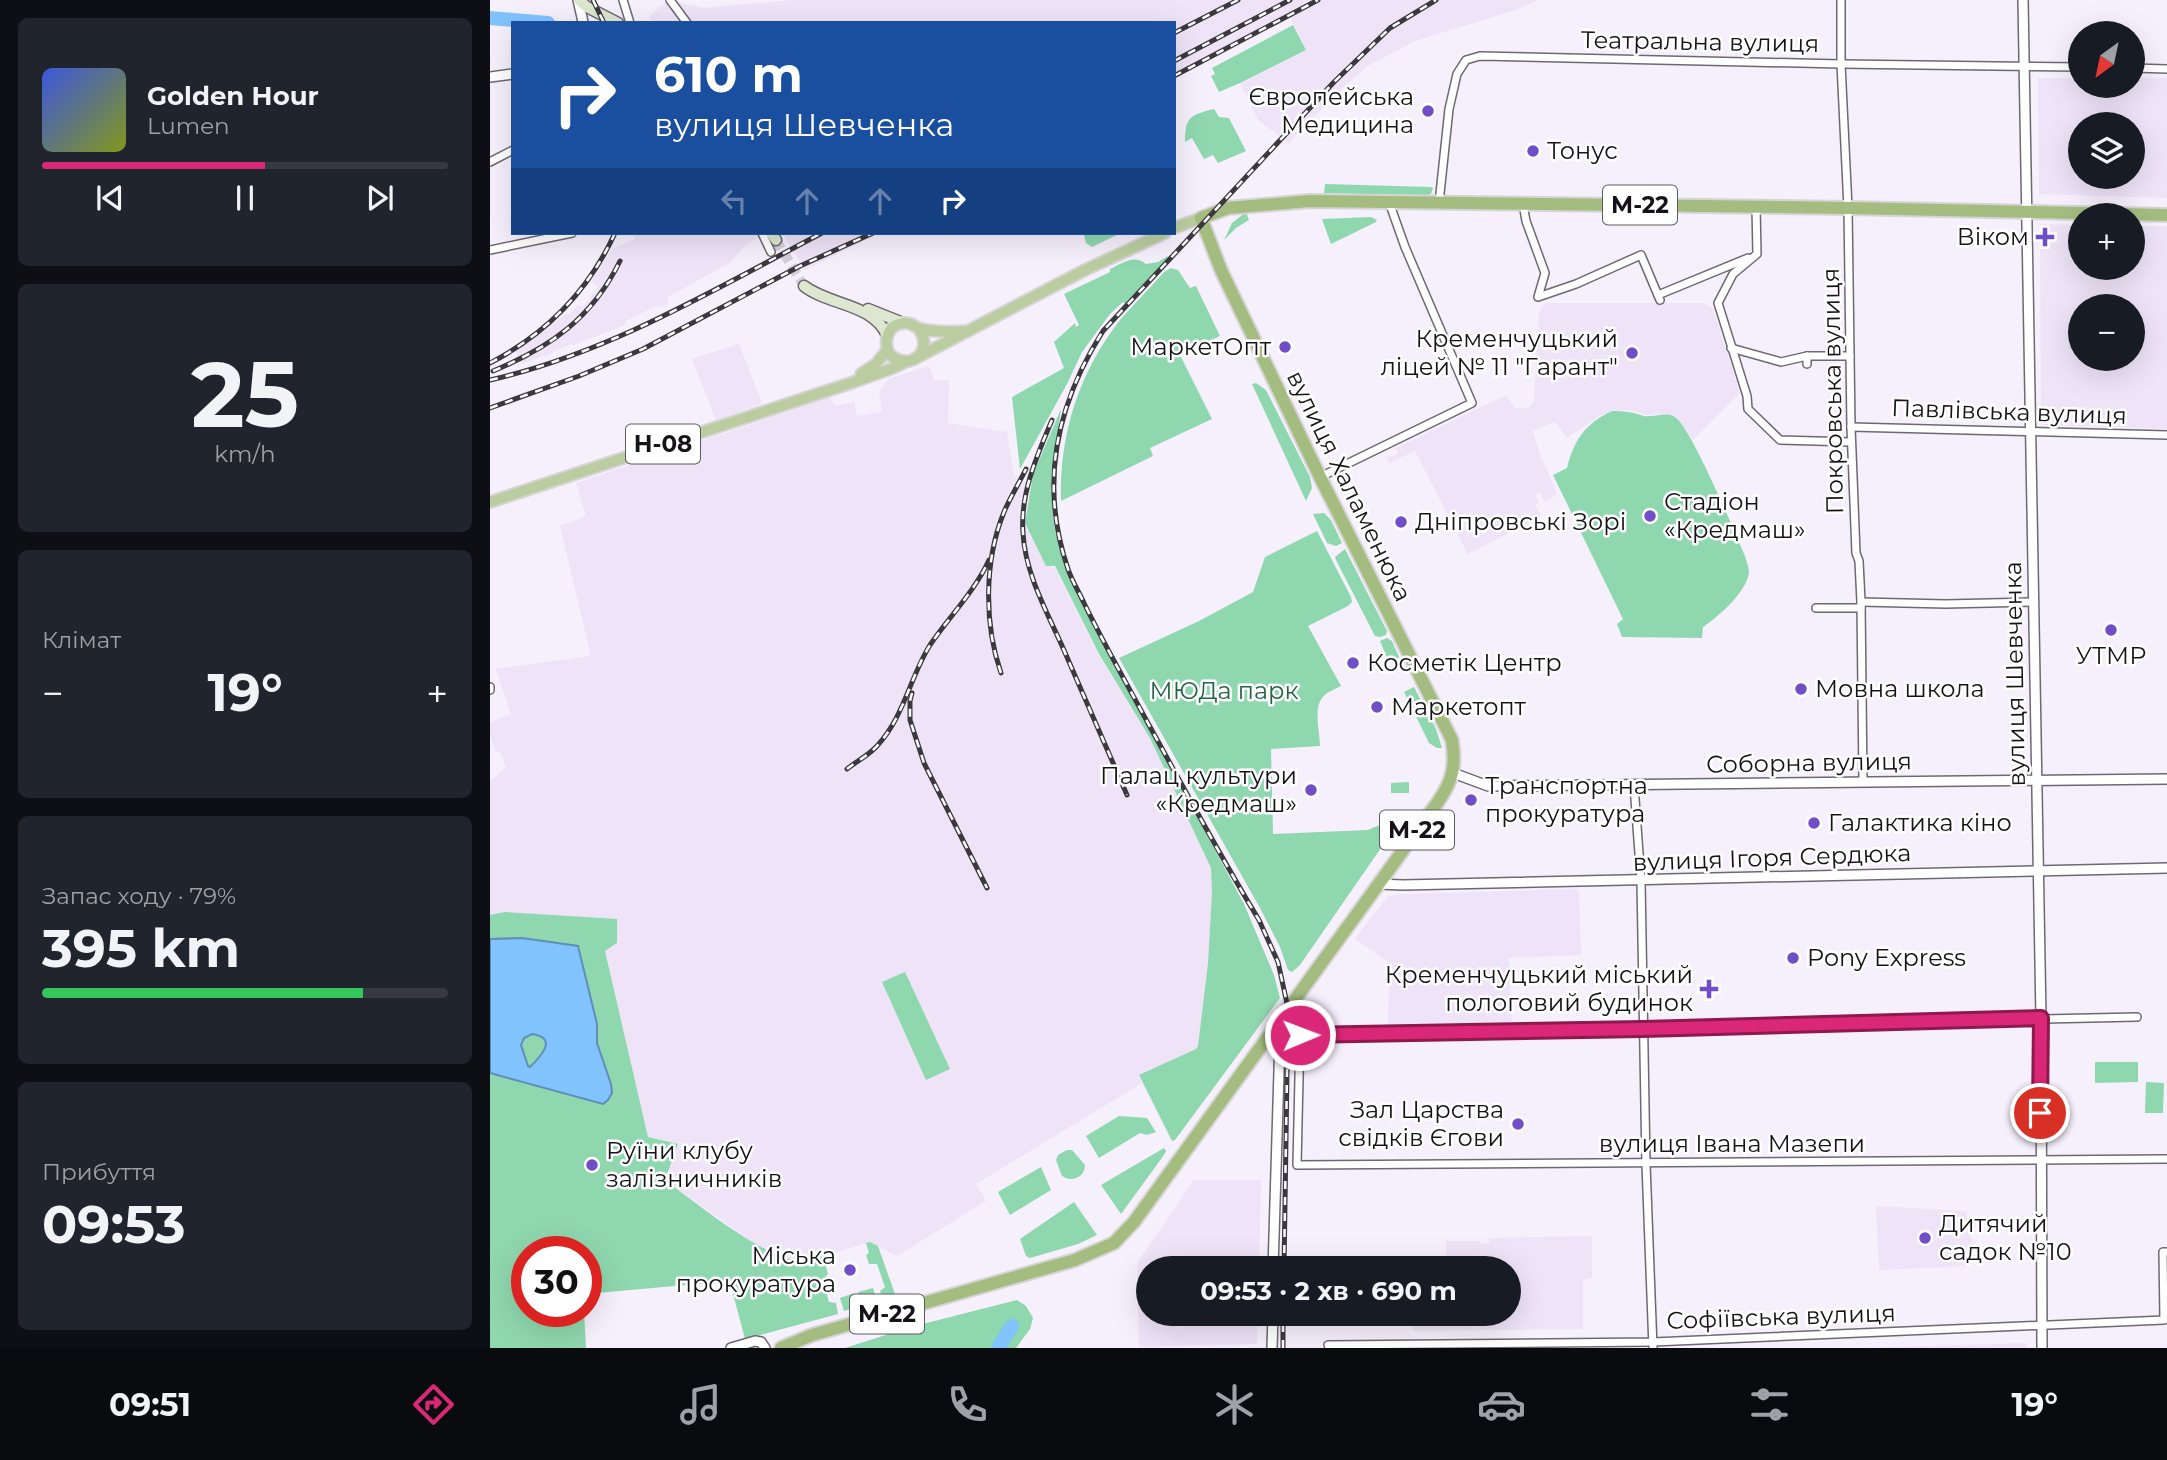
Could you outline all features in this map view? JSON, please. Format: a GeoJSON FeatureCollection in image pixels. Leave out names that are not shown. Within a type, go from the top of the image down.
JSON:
{"type":"FeatureCollection","features":[{"type":"Feature","properties":{"kind":"highway","name":"М-22"},"geometry":{"type":"LineString","coordinates":[[1201,218],[1228,208],[1310,201],[2167,215]]}},
{"type":"Feature","properties":{"kind":"highway","name":"вулиця Халаменюка"},"geometry":{"type":"LineString","coordinates":[[1201,218],[1221,270],[1320,477],[1452,740],[1455,758],[1453,773]]}},
{"type":"Feature","properties":{"kind":"highway","name":"М-22"},"geometry":{"type":"LineString","coordinates":[[780,1348],[812,1335],[1075,1260],[1114,1243],[1134,1222],[1442,796],[1453,773]]}},
{"type":"Feature","properties":{"kind":"main road"},"geometry":{"type":"LineString","coordinates":[[579,0],[604,17]]}},
{"type":"Feature","properties":{"kind":"main road"},"geometry":{"type":"LineString","coordinates":[[1176,228],[1201,218]]}},
{"type":"Feature","properties":{"kind":"main road","name":"Н-08"},"geometry":{"type":"LineString","coordinates":[[490,502],[893,368],[1085,270],[1161,235]]}},
{"type":"Feature","properties":{"kind":"main road"},"geometry":{"type":"LineString","coordinates":[[804,286],[823,298],[870,310],[919,329],[969,331]]}},
{"type":"Feature","properties":{"kind":"main road"},"geometry":{"type":"LineString","coordinates":[[854,307],[875,319],[887,335]]}},
{"type":"Feature","properties":{"kind":"main road"},"geometry":{"type":"LineString","coordinates":[[902,323],[893,327],[887,335],[887,350],[895,359],[911,360],[921,353],[924,341],[919,329]]}},
{"type":"Feature","properties":{"kind":"main road","name":"Н-08"},"geometry":{"type":"LineString","coordinates":[[837,388],[867,371],[887,350]]}},
{"type":"Feature","properties":{"kind":"street"},"geometry":{"type":"LineString","coordinates":[[579,0],[583,21]]}},
{"type":"Feature","properties":{"kind":"street"},"geometry":{"type":"LineString","coordinates":[[623,0],[628,21]]}},
{"type":"Feature","properties":{"kind":"street"},"geometry":{"type":"LineString","coordinates":[[670,0],[686,21]]}},
{"type":"Feature","properties":{"kind":"street","name":"Покровська вулиця"},"geometry":{"type":"LineString","coordinates":[[1841,0],[1848,208],[1851,442],[1861,605],[1863,782]]}},
{"type":"Feature","properties":{"kind":"street","name":"вулиця Шевченка"},"geometry":{"type":"LineString","coordinates":[[2023,0],[2041,1018],[2042,1348]]}},
{"type":"Feature","properties":{"kind":"street","name":"Театральна вулиця"},"geometry":{"type":"LineString","coordinates":[[1439,203],[1457,74],[1466,60],[1480,56],[2068,67]]}},
{"type":"Feature","properties":{"kind":"street"},"geometry":{"type":"LineString","coordinates":[[2146,68],[2167,69]]}},
{"type":"Feature","properties":{"kind":"street"},"geometry":{"type":"LineString","coordinates":[[490,77],[511,74]]}},
{"type":"Feature","properties":{"kind":"street"},"geometry":{"type":"LineString","coordinates":[[490,162],[511,151]]}},
{"type":"Feature","properties":{"kind":"street"},"geometry":{"type":"LineString","coordinates":[[1320,477],[1472,403],[1397,228],[1389,201]]}},
{"type":"Feature","properties":{"kind":"street"},"geometry":{"type":"LineString","coordinates":[[1523,204],[1526,222],[1545,272],[1538,297],[1576,284],[1641,255],[1659,298],[1757,254]]}},
{"type":"Feature","properties":{"kind":"street"},"geometry":{"type":"LineString","coordinates":[[1756,207],[1757,254]]}},
{"type":"Feature","properties":{"kind":"street"},"geometry":{"type":"LineString","coordinates":[[490,250],[562,235]]}},
{"type":"Feature","properties":{"kind":"street"},"geometry":{"type":"LineString","coordinates":[[763,235],[771,252]]}},
{"type":"Feature","properties":{"kind":"street"},"geometry":{"type":"LineString","coordinates":[[1757,254],[1732,274],[1718,303],[1747,396],[1748,409],[1780,440],[1851,442]]}},
{"type":"Feature","properties":{"kind":"street"},"geometry":{"type":"LineString","coordinates":[[1731,348],[1781,362],[1850,356]]}},
{"type":"Feature","properties":{"kind":"street","name":"Павлівська вулиця"},"geometry":{"type":"LineString","coordinates":[[1851,426],[2167,435]]}},
{"type":"Feature","properties":{"kind":"street"},"geometry":{"type":"LineString","coordinates":[[1816,608],[2033,602]]}},
{"type":"Feature","properties":{"kind":"street","name":"Соборна вулиця"},"geometry":{"type":"LineString","coordinates":[[1453,773],[1488,786],[2167,779]]}},
{"type":"Feature","properties":{"kind":"street"},"geometry":{"type":"LineString","coordinates":[[1634,785],[1641,881],[1646,1164],[1653,1345]]}},
{"type":"Feature","properties":{"kind":"street","name":"вулиця Ігоря Сердюка"},"geometry":{"type":"LineString","coordinates":[[1378,884],[1641,881],[2167,868]]}},
{"type":"Feature","properties":{"kind":"street"},"geometry":{"type":"LineString","coordinates":[[1295,998],[1300,1035],[2137,1017]]}},
{"type":"Feature","properties":{"kind":"street"},"geometry":{"type":"LineString","coordinates":[[1271,1031],[1280,1038],[1273,1256]]}},
{"type":"Feature","properties":{"kind":"street","name":"вулиця Івана Мазепи"},"geometry":{"type":"LineString","coordinates":[[1300,1035],[1297,1165],[2167,1159]]}},
{"type":"Feature","properties":{"kind":"street","name":"Софіївська вулиця"},"geometry":{"type":"LineString","coordinates":[[1328,1345],[1653,1345],[2164,1320],[2163,1252],[2167,1252]]}},
{"type":"Feature","properties":{"kind":"street"},"geometry":{"type":"LineString","coordinates":[[1272,1348],[1273,1326]]}},
{"type":"Feature","properties":{"kind":"street"},"geometry":{"type":"LineString","coordinates":[[731,1348],[755,1341],[761,1342],[765,1348]]}},
{"type":"Feature","properties":{"kind":"shaded area"},"geometry":{"type":"Polygon","coordinates":[[[669,0],[703,8],[792,0],[1538,0],[1519,9],[1415,41],[1368,66],[1340,90],[1289,143],[1258,120],[1240,83],[1306,50],[1290,17],[1176,78],[1176,21],[652,21],[649,16],[669,0]]]}},
{"type":"Feature","properties":{"kind":"shaded area"},"geometry":{"type":"Polygon","coordinates":[[[2038,78],[2068,78],[2068,98],[2146,98],[2146,78],[2167,78],[2167,198],[2039,194],[2038,78]]]}},
{"type":"Feature","properties":{"kind":"shaded area"},"geometry":{"type":"Polygon","coordinates":[[[2040,224],[2068,225],[2068,280],[2145,280],[2145,226],[2167,226],[2167,429],[2041,425],[2040,224]]]}},
{"type":"Feature","properties":{"kind":"shaded area"},"geometry":{"type":"Polygon","coordinates":[[[633,235],[759,237],[745,245],[731,262],[668,297],[667,307],[656,306],[626,321],[625,325],[521,364],[516,351],[566,313],[569,315],[578,305],[583,307],[598,287],[591,281],[612,249],[635,239],[633,235]]]}},
{"type":"Feature","properties":{"kind":"shaded area"},"geometry":{"type":"Polygon","coordinates":[[[783,235],[876,235],[805,270],[783,235]]]}},
{"type":"Feature","properties":{"kind":"shaded area","name":"Кременчуцький ліцей № 11 \"Гарант\""},"geometry":{"type":"Polygon","coordinates":[[[1545,303],[1705,303],[1713,309],[1740,393],[1693,440],[1677,417],[1666,414],[1645,415],[1625,410],[1601,415],[1567,438],[1555,422],[1533,431],[1557,493],[1544,501],[1540,492],[1535,495],[1539,502],[1535,505],[1542,516],[1468,554],[1415,451],[1389,463],[1387,458],[1398,454],[1396,448],[1506,395],[1516,409],[1525,407],[1526,410],[1534,402],[1539,313],[1545,303]]]}},
{"type":"Feature","properties":{"kind":"shaded area"},"geometry":{"type":"Polygon","coordinates":[[[739,344],[762,403],[716,420],[692,359],[739,344]]]}},
{"type":"Feature","properties":{"kind":"shaded area"},"geometry":{"type":"Polygon","coordinates":[[[929,366],[934,380],[949,380],[948,423],[1007,432],[1014,476],[1029,484],[1025,525],[1046,565],[1055,568],[1099,656],[1150,738],[1211,868],[1208,963],[1198,1046],[1139,1076],[1142,1083],[976,1184],[986,1201],[897,1256],[870,1242],[805,1262],[758,1246],[665,1180],[677,1145],[648,1137],[605,951],[617,920],[505,912],[490,915],[490,781],[506,768],[501,753],[495,751],[490,722],[511,714],[496,669],[591,656],[560,526],[586,516],[576,483],[829,398],[835,406],[854,402],[857,416],[882,412],[879,392],[888,379],[929,366]]]}},
{"type":"Feature","properties":{"kind":"shaded area"},"geometry":{"type":"Polygon","coordinates":[[[1579,889],[1581,955],[1509,958],[1512,1025],[1388,1027],[1392,965],[1355,939],[1388,896],[1579,889]]]}},
{"type":"Feature","properties":{"kind":"shaded area"},"geometry":{"type":"Polygon","coordinates":[[[1194,1180],[1261,1180],[1259,1256],[1142,1256],[1194,1180]]]}},
{"type":"Feature","properties":{"kind":"shaded area","name":"Дитячий садок №10"},"geometry":{"type":"Polygon","coordinates":[[[1876,1206],[1966,1211],[1975,1257],[1965,1258],[1966,1266],[1879,1270],[1876,1206]]]}},
{"type":"Feature","properties":{"kind":"shaded area"},"geometry":{"type":"Polygon","coordinates":[[[1592,1236],[1592,1278],[1583,1280],[1583,1329],[1413,1331],[1413,1326],[1521,1326],[1521,1256],[1446,1256],[1446,1241],[1480,1241],[1481,1244],[1489,1243],[1489,1238],[1592,1236]]]}},
{"type":"Feature","properties":{"kind":"shaded area"},"geometry":{"type":"Polygon","coordinates":[[[1138,1326],[1258,1326],[1257,1344],[1139,1347],[1138,1326]]]}},
{"type":"Feature","properties":{"kind":"shaded area"},"geometry":{"type":"Polygon","coordinates":[[[2027,1343],[2027,1348],[1856,1348],[2027,1343]]]}},
{"type":"Feature","properties":{"kind":"green space"},"geometry":{"type":"Polygon","coordinates":[[[1293,25],[1306,50],[1219,92],[1211,76],[1215,74],[1212,68],[1293,25]]]}},
{"type":"Feature","properties":{"kind":"green space"},"geometry":{"type":"Polygon","coordinates":[[[1214,109],[1219,117],[1229,118],[1246,151],[1218,163],[1213,155],[1204,159],[1192,138],[1185,142],[1190,118],[1214,109]]]}},
{"type":"Feature","properties":{"kind":"green space"},"geometry":{"type":"Polygon","coordinates":[[[1325,184],[1433,188],[1431,194],[1424,196],[1324,193],[1325,184]]]}},
{"type":"Feature","properties":{"kind":"green space"},"geometry":{"type":"Polygon","coordinates":[[[1246,212],[1249,220],[1224,240],[1232,223],[1246,212]]]}},
{"type":"Feature","properties":{"kind":"green space"},"geometry":{"type":"Polygon","coordinates":[[[1371,217],[1377,220],[1376,222],[1331,244],[1322,219],[1371,217]]]}},
{"type":"Feature","properties":{"kind":"green space"},"geometry":{"type":"Polygon","coordinates":[[[1084,235],[1117,235],[1092,247],[1086,243],[1084,235]]]}},
{"type":"Feature","properties":{"kind":"green space"},"geometry":{"type":"Polygon","coordinates":[[[1168,256],[1125,304],[1123,302],[1110,314],[1082,352],[1020,469],[1012,397],[1064,368],[1054,342],[1075,323],[1076,327],[1079,325],[1064,294],[1110,272],[1110,269],[1128,260],[1146,264],[1158,262],[1168,256]]]}},
{"type":"Feature","properties":{"kind":"green space"},"geometry":{"type":"Polygon","coordinates":[[[1171,268],[1178,270],[1190,288],[1196,286],[1220,336],[1180,355],[1212,419],[1150,448],[1153,456],[1061,501],[1061,476],[1068,428],[1074,405],[1093,361],[1120,320],[1164,272],[1171,268]]]}},
{"type":"Feature","properties":{"kind":"green space"},"geometry":{"type":"Polygon","coordinates":[[[1256,383],[1266,390],[1310,477],[1312,488],[1306,501],[1252,384],[1256,383]]]}},
{"type":"Feature","properties":{"kind":"green space"},"geometry":{"type":"Polygon","coordinates":[[[1061,409],[1052,495],[1054,524],[1069,577],[1244,904],[1274,975],[1280,998],[1172,1141],[1139,1075],[1198,1046],[1208,963],[1211,868],[1150,738],[1099,654],[1055,566],[1046,566],[1025,523],[1033,474],[1061,409]]]}},
{"type":"Feature","properties":{"kind":"green space","name":"Стадіон «Кредмаш»"},"geometry":{"type":"Polygon","coordinates":[[[1612,411],[1675,417],[1702,459],[1745,556],[1749,572],[1743,588],[1724,610],[1703,627],[1702,638],[1622,637],[1617,624],[1623,619],[1553,475],[1567,468],[1582,433],[1612,411]]]}},
{"type":"Feature","properties":{"kind":"green space"},"geometry":{"type":"Polygon","coordinates":[[[1324,513],[1331,520],[1342,543],[1336,546],[1327,543],[1313,514],[1324,513]]]}},
{"type":"Feature","properties":{"kind":"green space","name":"МЮДа парк"},"geometry":{"type":"Polygon","coordinates":[[[1317,531],[1352,602],[1308,626],[1341,686],[1321,699],[1318,719],[1320,746],[1271,749],[1273,834],[1368,830],[1380,825],[1394,813],[1400,813],[1401,819],[1300,965],[1292,972],[1288,970],[1280,947],[1260,908],[1119,658],[1199,621],[1253,592],[1265,557],[1317,531]]]}},
{"type":"Feature","properties":{"kind":"green space"},"geometry":{"type":"Polygon","coordinates":[[[1345,549],[1387,631],[1386,635],[1375,636],[1336,560],[1335,557],[1345,549]]]}},
{"type":"Feature","properties":{"kind":"green space"},"geometry":{"type":"Polygon","coordinates":[[[1387,638],[1392,641],[1399,657],[1395,662],[1388,660],[1380,641],[1387,638]]]}},
{"type":"Feature","properties":{"kind":"green space"},"geometry":{"type":"Polygon","coordinates":[[[1414,687],[1436,729],[1442,748],[1429,743],[1404,692],[1414,687]]]}},
{"type":"Feature","properties":{"kind":"green space"},"geometry":{"type":"Polygon","coordinates":[[[1409,782],[1409,793],[1391,793],[1391,783],[1409,782]]]}},
{"type":"Feature","properties":{"kind":"green space"},"geometry":{"type":"Polygon","coordinates":[[[505,912],[617,919],[617,943],[605,951],[648,1137],[678,1144],[665,1180],[732,1229],[770,1251],[802,1261],[823,1256],[828,1274],[823,1280],[829,1302],[836,1303],[838,1314],[745,1339],[732,1290],[719,1282],[602,1293],[602,1236],[511,1236],[511,1327],[585,1327],[586,1348],[490,1348],[490,915],[505,912]]]}},
{"type":"Feature","properties":{"kind":"green space"},"geometry":{"type":"Polygon","coordinates":[[[905,972],[950,1069],[926,1080],[882,982],[905,972]]]}},
{"type":"Feature","properties":{"kind":"green space"},"geometry":{"type":"Polygon","coordinates":[[[2095,1062],[2138,1062],[2138,1082],[2095,1083],[2095,1062]]]}},
{"type":"Feature","properties":{"kind":"green space"},"geometry":{"type":"Polygon","coordinates":[[[2146,1082],[2164,1083],[2163,1113],[2145,1113],[2146,1082]]]}},
{"type":"Feature","properties":{"kind":"green space"},"geometry":{"type":"Polygon","coordinates":[[[1119,1116],[1147,1118],[1156,1132],[1147,1135],[1140,1133],[1099,1158],[1086,1136],[1119,1116]]]}},
{"type":"Feature","properties":{"kind":"green space"},"geometry":{"type":"Polygon","coordinates":[[[1164,1148],[1164,1155],[1121,1214],[1101,1185],[1164,1148]]]}},
{"type":"Feature","properties":{"kind":"green space"},"geometry":{"type":"Polygon","coordinates":[[[1072,1150],[1085,1165],[1083,1173],[1074,1179],[1062,1176],[1056,1160],[1058,1155],[1072,1150]]]}},
{"type":"Feature","properties":{"kind":"green space"},"geometry":{"type":"Polygon","coordinates":[[[1041,1167],[1051,1190],[1010,1215],[998,1192],[1041,1167]]]}},
{"type":"Feature","properties":{"kind":"green space"},"geometry":{"type":"Polygon","coordinates":[[[1074,1202],[1097,1235],[1078,1244],[1030,1258],[1026,1256],[1020,1239],[1074,1202]]]}},
{"type":"Feature","properties":{"kind":"green space"},"geometry":{"type":"Polygon","coordinates":[[[866,1243],[878,1246],[896,1297],[884,1301],[880,1291],[885,1287],[877,1264],[869,1264],[866,1255],[869,1253],[866,1243]]]}},
{"type":"Feature","properties":{"kind":"green space"},"geometry":{"type":"Polygon","coordinates":[[[873,1288],[877,1301],[862,1306],[858,1292],[873,1288]]]}},
{"type":"Feature","properties":{"kind":"green space"},"geometry":{"type":"Polygon","coordinates":[[[854,1293],[858,1307],[844,1311],[840,1298],[854,1293]]]}},
{"type":"Feature","properties":{"kind":"green space"},"geometry":{"type":"Polygon","coordinates":[[[1017,1300],[1026,1306],[1033,1318],[1030,1329],[1016,1348],[845,1348],[911,1327],[1017,1300]]]}},
{"type":"Feature","properties":{"kind":"water"},"geometry":{"type":"Polygon","coordinates":[[[522,938],[578,946],[597,1024],[597,1043],[611,1084],[612,1093],[603,1104],[490,1073],[490,939],[522,938]],[[532,1034],[524,1038],[521,1045],[530,1067],[545,1048],[544,1039],[532,1034]]]}},
{"type":"Feature","properties":{"kind":"waterway"},"geometry":{"type":"LineString","coordinates":[[490,18],[525,21]]}},
{"type":"Feature","properties":{"kind":"waterway"},"geometry":{"type":"LineString","coordinates":[[998,1348],[1012,1326]]}},
{"type":"Feature","properties":{"kind":"tunnel"},"geometry":{"type":"LineString","coordinates":[[776,240],[804,286]]}},
{"type":"Feature","properties":{"kind":"railway"},"geometry":{"type":"LineString","coordinates":[[593,0],[603,21]]}},
{"type":"Feature","properties":{"kind":"railway"},"geometry":{"type":"LineString","coordinates":[[1176,32],[1238,0]]}},
{"type":"Feature","properties":{"kind":"railway"},"geometry":{"type":"LineString","coordinates":[[1176,60],[1290,0]]}},
{"type":"Feature","properties":{"kind":"railway"},"geometry":{"type":"LineString","coordinates":[[1176,75],[1318,0]]}},
{"type":"Feature","properties":{"kind":"railway"},"geometry":{"type":"LineString","coordinates":[[1284,1256],[1288,1008],[1278,962],[1259,920],[1149,725],[1071,578],[1059,537],[1055,506],[1057,446],[1074,387],[1103,331],[1334,82],[1390,28],[1436,0]]}},
{"type":"Feature","properties":{"kind":"railway"},"geometry":{"type":"LineString","coordinates":[[490,363],[530,338],[564,308],[579,292],[614,235]]}},
{"type":"Feature","properties":{"kind":"railway"},"geometry":{"type":"LineString","coordinates":[[490,380],[577,354],[619,336],[701,297],[818,235]]}},
{"type":"Feature","properties":{"kind":"railway"},"geometry":{"type":"LineString","coordinates":[[490,408],[579,376],[643,349],[800,266],[869,235]]}},
{"type":"Feature","properties":{"kind":"railway"},"geometry":{"type":"LineString","coordinates":[[493,371],[533,352],[568,328],[596,299],[620,261]]}},
{"type":"Feature","properties":{"kind":"railway"},"geometry":{"type":"LineString","coordinates":[[1052,420],[1027,489],[1023,518],[1025,548],[1038,592],[1127,795]]}},
{"type":"Feature","properties":{"kind":"railway"},"geometry":{"type":"LineString","coordinates":[[1001,673],[991,634],[990,572],[997,531],[1026,469]]}},
{"type":"Feature","properties":{"kind":"railway"},"geometry":{"type":"LineString","coordinates":[[847,769],[874,749],[886,735],[930,645],[969,593],[989,560]]}},
{"type":"Feature","properties":{"kind":"railway"},"geometry":{"type":"LineString","coordinates":[[912,693],[910,720],[924,763],[987,888]]}},
{"type":"Feature","properties":{"kind":"railway"},"geometry":{"type":"LineString","coordinates":[[1283,1326],[1283,1348]]}},
{"type":"Feature","properties":{"kind":"place","name":"Європейська Медицина"},"geometry":{"type":"Point","coordinates":[1428,111]}},
{"type":"Feature","properties":{"kind":"place","name":"Тонус"},"geometry":{"type":"Point","coordinates":[1533,151]}},
{"type":"Feature","properties":{"kind":"place","name":"Віком"},"geometry":{"type":"Point","coordinates":[2045,237]}},
{"type":"Feature","properties":{"kind":"place","name":"МаркетОпт"},"geometry":{"type":"Point","coordinates":[1285,347]}},
{"type":"Feature","properties":{"kind":"place","name":"Кременчуцький ліцей № 11 \"Гарант\""},"geometry":{"type":"Point","coordinates":[1632,353]}},
{"type":"Feature","properties":{"kind":"place","name":"Стадіон «Кредмаш»"},"geometry":{"type":"Point","coordinates":[1650,516]}},
{"type":"Feature","properties":{"kind":"place","name":"Дніпровські Зорі"},"geometry":{"type":"Point","coordinates":[1401,522]}},
{"type":"Feature","properties":{"kind":"place","name":"УТМР"},"geometry":{"type":"Point","coordinates":[2111,630]}},
{"type":"Feature","properties":{"kind":"place","name":"Косметік Центр"},"geometry":{"type":"Point","coordinates":[1353,663]}},
{"type":"Feature","properties":{"kind":"place","name":"Мовна школа"},"geometry":{"type":"Point","coordinates":[1801,689]}},
{"type":"Feature","properties":{"kind":"place","name":"Маркетопт"},"geometry":{"type":"Point","coordinates":[1377,707]}},
{"type":"Feature","properties":{"kind":"place","name":"Палац культури «Кредмаш»"},"geometry":{"type":"Point","coordinates":[1311,790]}},
{"type":"Feature","properties":{"kind":"place","name":"Транспортна прокуратура"},"geometry":{"type":"Point","coordinates":[1471,800]}},
{"type":"Feature","properties":{"kind":"place","name":"Галактика кіно"},"geometry":{"type":"Point","coordinates":[1814,823]}},
{"type":"Feature","properties":{"kind":"place","name":"Pony Express"},"geometry":{"type":"Point","coordinates":[1793,958]}},
{"type":"Feature","properties":{"kind":"place","name":"Кременчуцький міський пологовий будинок"},"geometry":{"type":"Point","coordinates":[1709,989]}},
{"type":"Feature","properties":{"kind":"place","name":"Зал Царства свідків Єгови"},"geometry":{"type":"Point","coordinates":[1518,1124]}},
{"type":"Feature","properties":{"kind":"place","name":"Руїни клубу залізничників"},"geometry":{"type":"Point","coordinates":[592,1165]}},
{"type":"Feature","properties":{"kind":"place","name":"Дитячий садок №10"},"geometry":{"type":"Point","coordinates":[1925,1238]}},
{"type":"Feature","properties":{"kind":"place","name":"Міська прокуратура"},"geometry":{"type":"Point","coordinates":[850,1270]}},
{"type":"Feature","properties":{"kind":"route"},"geometry":{"type":"LineString","coordinates":[[1300,1035],[2041,1018],[2040,1113]]}}]}
